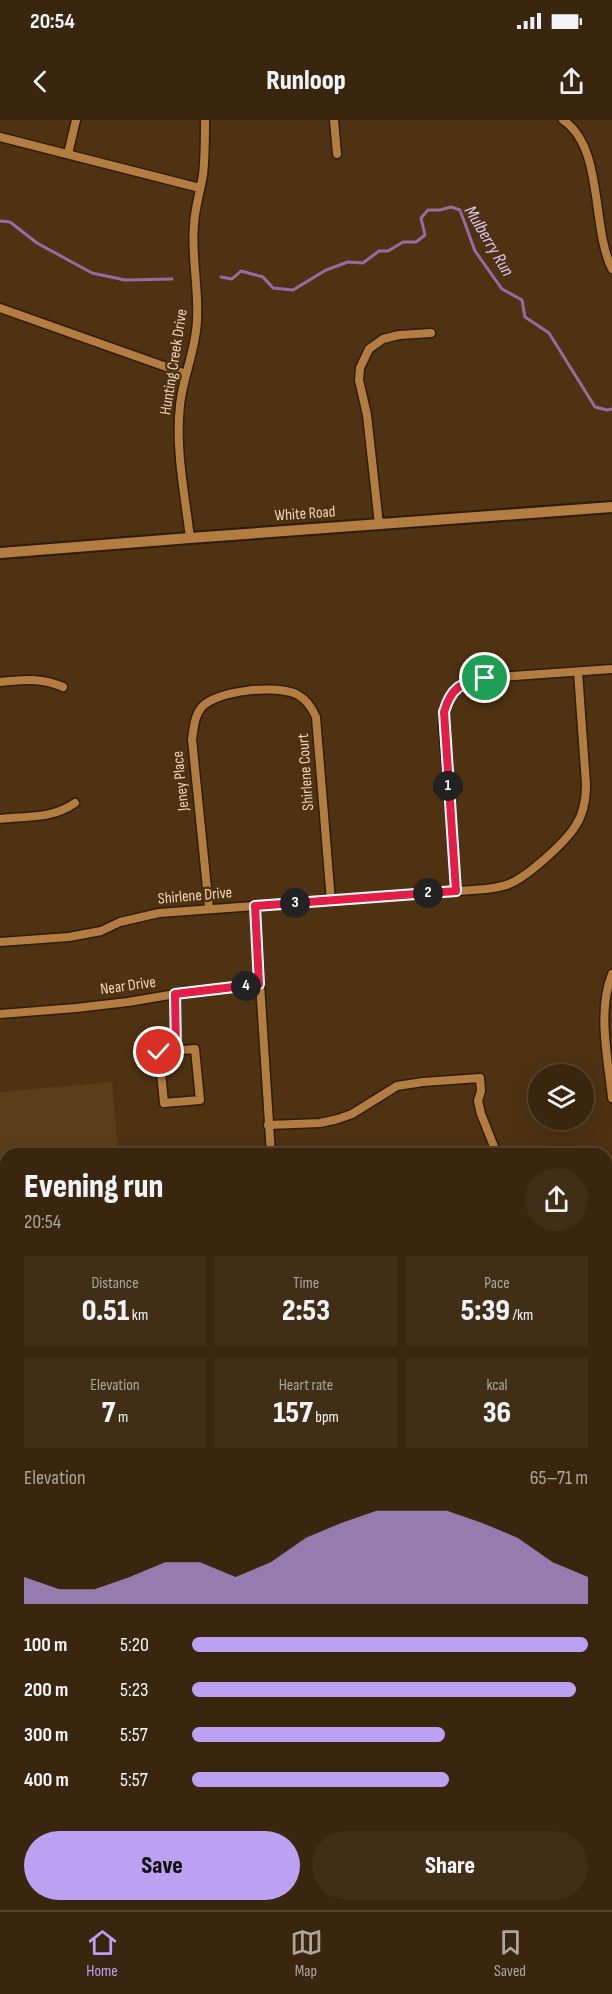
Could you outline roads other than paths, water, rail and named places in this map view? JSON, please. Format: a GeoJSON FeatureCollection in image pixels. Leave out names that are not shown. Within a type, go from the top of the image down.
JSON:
{"type":"FeatureCollection","features":[{"type":"Feature","properties":{"kind":"street"},"geometry":{"type":"LineString","coordinates":[[68,154],[76,120]]}},
{"type":"Feature","properties":{"kind":"street","name":"Hunting Creek Drive"},"geometry":{"type":"LineString","coordinates":[[190,538],[179,429],[180,406],[186,374],[196,341],[198,298],[193,246],[205,147],[205,120]]}},
{"type":"Feature","properties":{"kind":"street"},"geometry":{"type":"LineString","coordinates":[[334,120],[338,154]]}},
{"type":"Feature","properties":{"kind":"street"},"geometry":{"type":"LineString","coordinates":[[567,121],[586,149],[605,249],[612,268]]}},
{"type":"Feature","properties":{"kind":"street"},"geometry":{"type":"LineString","coordinates":[[0,136],[200,189]]}},
{"type":"Feature","properties":{"kind":"street"},"geometry":{"type":"LineString","coordinates":[[0,308],[186,374]]}},
{"type":"Feature","properties":{"kind":"street"},"geometry":{"type":"LineString","coordinates":[[379,524],[367,415],[359,380],[360,368],[369,349],[383,339],[399,335],[431,333]]}},
{"type":"Feature","properties":{"kind":"street","name":"White Road"},"geometry":{"type":"LineString","coordinates":[[0,554],[612,507]]}},
{"type":"Feature","properties":{"kind":"street"},"geometry":{"type":"LineString","coordinates":[[456,891],[443,724],[444,712],[450,695],[469,681],[612,669]]}},
{"type":"Feature","properties":{"kind":"street","name":"Shirlene Drive"},"geometry":{"type":"LineString","coordinates":[[0,942],[69,937],[101,931],[120,922],[159,913],[497,888],[518,880],[569,835],[578,824],[586,799],[578,672]]}},
{"type":"Feature","properties":{"kind":"street"},"geometry":{"type":"LineString","coordinates":[[0,682],[34,679],[49,681],[63,687]]}},
{"type":"Feature","properties":{"kind":"street","name":"Shirlene Court"},"geometry":{"type":"LineString","coordinates":[[252,692],[276,690],[296,694],[311,707],[316,717],[331,901]]}},
{"type":"Feature","properties":{"kind":"street","name":"Jeney Place"},"geometry":{"type":"LineString","coordinates":[[209,908],[192,739],[195,717],[208,701],[219,696],[252,692]]}},
{"type":"Feature","properties":{"kind":"street"},"geometry":{"type":"LineString","coordinates":[[0,819],[62,812],[75,803]]}},
{"type":"Feature","properties":{"kind":"street"},"geometry":{"type":"LineString","coordinates":[[255,906],[270,1148]]}},
{"type":"Feature","properties":{"kind":"street"},"geometry":{"type":"LineString","coordinates":[[612,974],[607,990],[605,1014],[612,1098]]}},
{"type":"Feature","properties":{"kind":"street","name":"Near Drive"},"geometry":{"type":"LineString","coordinates":[[0,1014],[76,1008],[259,984]]}},
{"type":"Feature","properties":{"kind":"street"},"geometry":{"type":"LineString","coordinates":[[175,994],[176,1051]]}},
{"type":"Feature","properties":{"kind":"street"},"geometry":{"type":"LineString","coordinates":[[195,1049],[200,1100],[164,1103],[159,1052],[176,1051],[195,1049]]}},
{"type":"Feature","properties":{"kind":"street"},"geometry":{"type":"LineString","coordinates":[[268,1125],[320,1123],[338,1119],[352,1114],[397,1086],[480,1077],[481,1091],[478,1101],[495,1148]]}},
{"type":"Feature","properties":{"kind":"waterway","name":"Mulberry Run"},"geometry":{"type":"LineString","coordinates":[[221,277],[232,279],[241,271],[263,277],[273,288],[293,290],[326,270],[348,262],[363,263],[379,251],[388,251],[403,242],[416,242],[425,235],[421,218],[428,210],[451,207],[460,210],[475,251],[502,289],[522,300],[525,317],[549,333],[595,407],[612,409]]}},
{"type":"Feature","properties":{"kind":"waterway","name":"Mulberry Run"},"geometry":{"type":"LineString","coordinates":[[0,221],[10,222],[37,243],[92,273],[125,280],[172,279]]}}]}
